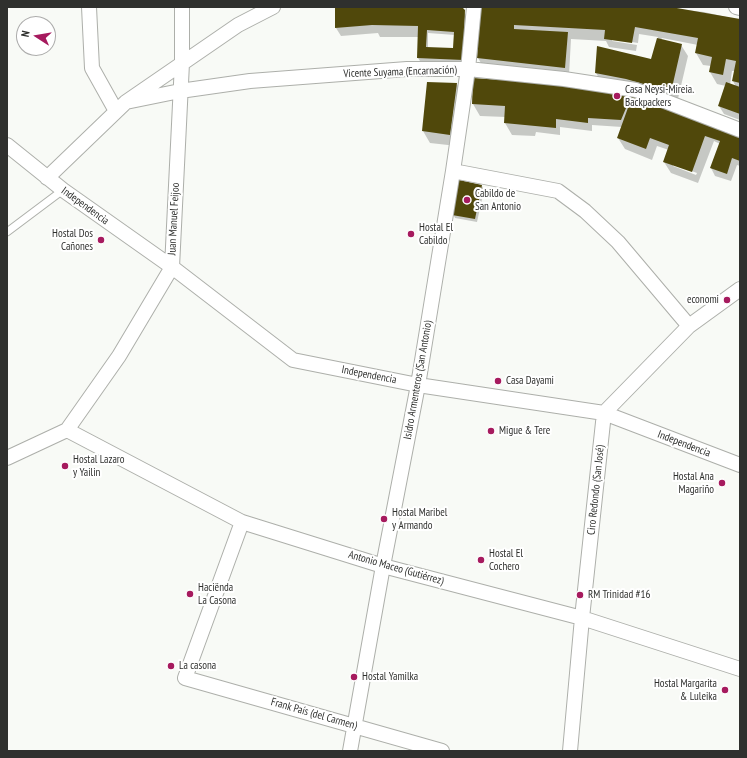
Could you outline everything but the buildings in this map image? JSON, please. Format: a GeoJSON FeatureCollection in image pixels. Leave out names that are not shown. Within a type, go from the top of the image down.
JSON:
{"type":"FeatureCollection","features":[{"type":"Feature","properties":{"kind":"street"},"geometry":{"type":"LineString","coordinates":[[89,7],[92,68],[121,107]]}},
{"type":"Feature","properties":{"kind":"street","name":"Juan Manuel Feijoo"},"geometry":{"type":"LineString","coordinates":[[7,458],[67,430],[119,356],[172,267],[182,63],[182,7]]}},
{"type":"Feature","properties":{"kind":"street"},"geometry":{"type":"LineString","coordinates":[[47,178],[121,107],[238,25],[273,7]]}},
{"type":"Feature","properties":{"kind":"street","name":"Isidro Armenteros (San Antonio)"},"geometry":{"type":"LineString","coordinates":[[350,751],[383,566],[418,385],[453,171],[468,69],[474,7]]}},
{"type":"Feature","properties":{"kind":"street"},"geometry":{"type":"LineString","coordinates":[[736,7],[740,8]]}},
{"type":"Feature","properties":{"kind":"street","name":"Vicente Suyama (Encarnación)"},"geometry":{"type":"LineString","coordinates":[[121,107],[180,91],[258,80],[406,69],[468,69],[564,79],[636,90],[740,130]]}},
{"type":"Feature","properties":{"kind":"street","name":"Independencia"},"geometry":{"type":"LineString","coordinates":[[7,145],[47,178],[172,267],[293,360],[418,385],[604,413],[740,465]]}},
{"type":"Feature","properties":{"kind":"street"},"geometry":{"type":"LineString","coordinates":[[453,171],[558,191],[585,211],[618,242],[689,326]]}},
{"type":"Feature","properties":{"kind":"street"},"geometry":{"type":"LineString","coordinates":[[604,413],[689,326],[740,289]]}},
{"type":"Feature","properties":{"kind":"street","name":"Ciro Redondo (San José)"},"geometry":{"type":"LineString","coordinates":[[570,751],[582,618],[604,413]]}},
{"type":"Feature","properties":{"kind":"street","name":"Antonio Maceo (Gutiérrez)"},"geometry":{"type":"LineString","coordinates":[[67,430],[242,522],[383,566],[582,618],[740,669]]}},
{"type":"Feature","properties":{"kind":"street","name":"Frank País (del Carmen)"},"geometry":{"type":"LineString","coordinates":[[242,522],[185,678],[442,751]]}},
{"type":"Feature","properties":{"kind":"lane"},"geometry":{"type":"LineString","coordinates":[[7,232],[63,190]]}},
{"type":"Feature","properties":{"kind":"place","name":"Casa Neysi-Mireia. Backpackers"},"geometry":{"type":"Point","coordinates":[617,96]}},
{"type":"Feature","properties":{"kind":"place","name":"Cabildo de San Antonio"},"geometry":{"type":"Point","coordinates":[467,200]}},
{"type":"Feature","properties":{"kind":"place","name":"Hostal El Cabildo"},"geometry":{"type":"Point","coordinates":[411,234]}},
{"type":"Feature","properties":{"kind":"place","name":"Hostal Dos Cañones"},"geometry":{"type":"Point","coordinates":[101,240]}},
{"type":"Feature","properties":{"kind":"place","name":"economi"},"geometry":{"type":"Point","coordinates":[727,300]}},
{"type":"Feature","properties":{"kind":"place","name":"Casa Dayami"},"geometry":{"type":"Point","coordinates":[498,381]}},
{"type":"Feature","properties":{"kind":"place","name":"Migue & Tere"},"geometry":{"type":"Point","coordinates":[491,431]}},
{"type":"Feature","properties":{"kind":"place","name":"Hostal Lazaro y Yailin"},"geometry":{"type":"Point","coordinates":[65,466]}},
{"type":"Feature","properties":{"kind":"place","name":"Hostal Ana Magariño"},"geometry":{"type":"Point","coordinates":[722,483]}},
{"type":"Feature","properties":{"kind":"place","name":"Hostal Maribel y Armando"},"geometry":{"type":"Point","coordinates":[384,519]}},
{"type":"Feature","properties":{"kind":"place","name":"Hostal El Cochero"},"geometry":{"type":"Point","coordinates":[481,560]}},
{"type":"Feature","properties":{"kind":"place","name":"Haciënda La Casona"},"geometry":{"type":"Point","coordinates":[190,594]}},
{"type":"Feature","properties":{"kind":"place","name":"RM Trinidad #16"},"geometry":{"type":"Point","coordinates":[580,595]}},
{"type":"Feature","properties":{"kind":"place","name":"La casona"},"geometry":{"type":"Point","coordinates":[171,666]}},
{"type":"Feature","properties":{"kind":"place","name":"Hostal Yamilka"},"geometry":{"type":"Point","coordinates":[354,677]}},
{"type":"Feature","properties":{"kind":"place","name":"Hostal Margarita & Luleika"},"geometry":{"type":"Point","coordinates":[725,690]}}]}
